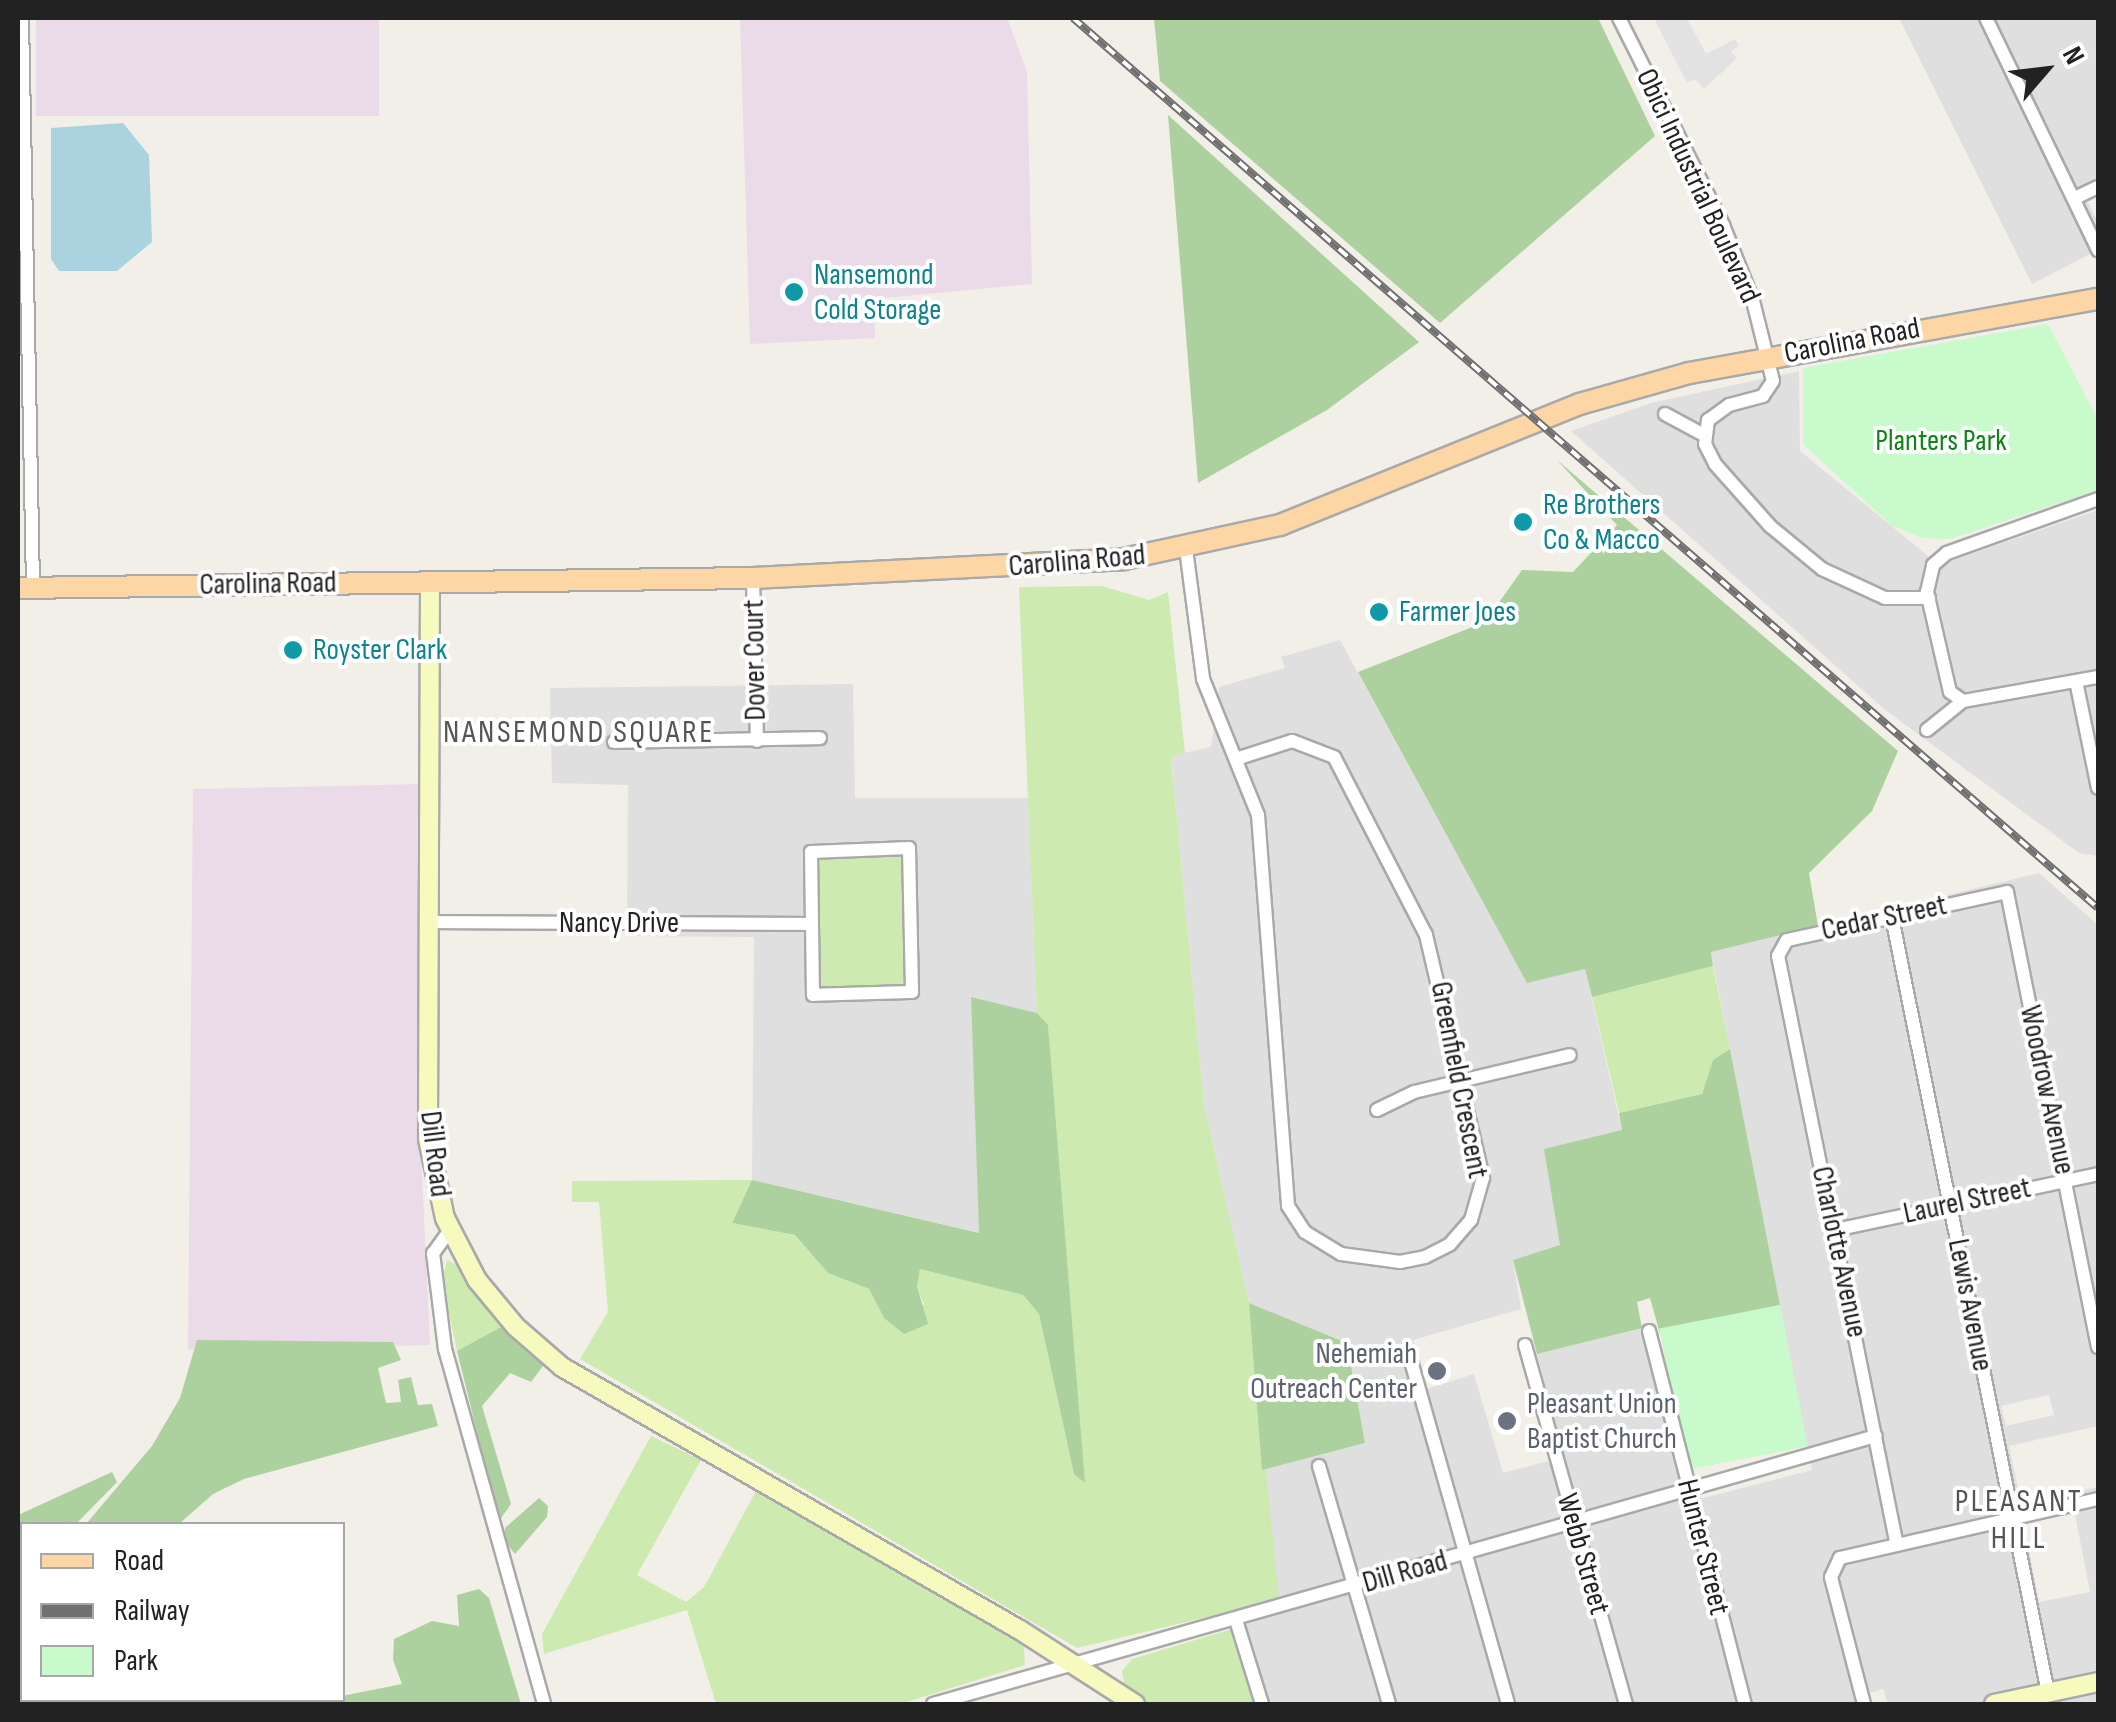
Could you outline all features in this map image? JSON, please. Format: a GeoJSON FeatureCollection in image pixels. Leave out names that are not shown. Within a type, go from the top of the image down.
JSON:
{"type":"FeatureCollection","features":[{"type":"Feature","properties":{"kind":"main road","name":"Carolina Road"},"geometry":{"type":"LineString","coordinates":[[25,588],[754,578],[1070,565],[1186,549],[1306,516],[1603,397],[1768,357],[2098,298]]}},
{"type":"Feature","properties":{"kind":"street"},"geometry":{"type":"LineString","coordinates":[[22,18],[25,588]]}},
{"type":"Feature","properties":{"kind":"street","name":"Obici Industrial Boulevard"},"geometry":{"type":"LineString","coordinates":[[1619,18],[1723,225],[1768,357]]}},
{"type":"Feature","properties":{"kind":"street"},"geometry":{"type":"LineString","coordinates":[[1986,18],[2098,250]]}},
{"type":"Feature","properties":{"kind":"street"},"geometry":{"type":"LineString","coordinates":[[2075,198],[2098,186]]}},
{"type":"Feature","properties":{"kind":"street"},"geometry":{"type":"LineString","coordinates":[[1704,434],[1715,413],[1769,391],[1768,357]]}},
{"type":"Feature","properties":{"kind":"street"},"geometry":{"type":"LineString","coordinates":[[1665,414],[1704,434],[1733,489],[1801,555],[1885,598],[1929,598]]}},
{"type":"Feature","properties":{"kind":"street"},"geometry":{"type":"LineString","coordinates":[[1963,701],[1950,692],[1929,598],[1933,565],[1959,548],[2098,499]]}},
{"type":"Feature","properties":{"kind":"street","name":"Greenfield Crescent"},"geometry":{"type":"LineString","coordinates":[[1186,549],[1203,679],[1262,836],[1285,1192],[1305,1232],[1341,1254],[1400,1262],[1450,1244],[1482,1195],[1465,1080],[1426,935],[1342,766],[1318,746],[1292,740],[1236,759]]}},
{"type":"Feature","properties":{"kind":"street","name":"Dover Court"},"geometry":{"type":"LineString","coordinates":[[754,578],[757,742]]}},
{"type":"Feature","properties":{"kind":"street","name":"Dill Road"},"geometry":{"type":"LineString","coordinates":[[430,581],[428,1139],[450,1230],[433,1253],[444,1349],[544,1704]]}},
{"type":"Feature","properties":{"kind":"street"},"geometry":{"type":"LineString","coordinates":[[1927,730],[1963,701],[2098,677]]}},
{"type":"Feature","properties":{"kind":"street"},"geometry":{"type":"LineString","coordinates":[[2076,681],[2098,788]]}},
{"type":"Feature","properties":{"kind":"street"},"geometry":{"type":"LineString","coordinates":[[614,742],[820,738]]}},
{"type":"Feature","properties":{"kind":"street"},"geometry":{"type":"LineString","coordinates":[[909,848],[912,992],[812,995],[809,924],[811,852],[909,848]]}},
{"type":"Feature","properties":{"kind":"street","name":"Cedar Street"},"geometry":{"type":"LineString","coordinates":[[1780,964],[1787,940],[2006,892]]}},
{"type":"Feature","properties":{"kind":"street","name":"Woodrow Avenue"},"geometry":{"type":"LineString","coordinates":[[2006,892],[2098,1347]]}},
{"type":"Feature","properties":{"kind":"street","name":"Lewis Avenue"},"geometry":{"type":"LineString","coordinates":[[1892,917],[2048,1693]]}},
{"type":"Feature","properties":{"kind":"street","name":"Nancy Drive"},"geometry":{"type":"LineString","coordinates":[[429,922],[809,924]]}},
{"type":"Feature","properties":{"kind":"street","name":"Charlotte Avenue"},"geometry":{"type":"LineString","coordinates":[[1780,964],[1896,1541]]}},
{"type":"Feature","properties":{"kind":"street"},"geometry":{"type":"LineString","coordinates":[[1377,1110],[1407,1094],[1570,1055]]}},
{"type":"Feature","properties":{"kind":"street","name":"Laurel Street"},"geometry":{"type":"LineString","coordinates":[[1835,1230],[2098,1174]]}},
{"type":"Feature","properties":{"kind":"street"},"geometry":{"type":"LineString","coordinates":[[450,1230],[496,1304],[562,1367],[1077,1665],[1134,1704]]}},
{"type":"Feature","properties":{"kind":"street","name":"Hunter Street"},"geometry":{"type":"LineString","coordinates":[[1649,1331],[1745,1704]]}},
{"type":"Feature","properties":{"kind":"street","name":"Webb Street"},"geometry":{"type":"LineString","coordinates":[[1524,1345],[1626,1704]]}},
{"type":"Feature","properties":{"kind":"street"},"geometry":{"type":"LineString","coordinates":[[1409,1354],[1508,1704]]}},
{"type":"Feature","properties":{"kind":"street","name":"Dill Road"},"geometry":{"type":"LineString","coordinates":[[933,1704],[1574,1525],[1876,1436]]}},
{"type":"Feature","properties":{"kind":"street"},"geometry":{"type":"LineString","coordinates":[[1320,1466],[1389,1704]]}},
{"type":"Feature","properties":{"kind":"street"},"geometry":{"type":"LineString","coordinates":[[1864,1704],[1833,1588],[1834,1564],[1848,1553],[1896,1541],[2098,1499]]}},
{"type":"Feature","properties":{"kind":"street"},"geometry":{"type":"LineString","coordinates":[[1236,1620],[1262,1704]]}},
{"type":"Feature","properties":{"kind":"street"},"geometry":{"type":"LineString","coordinates":[[1994,1704],[2098,1682]]}},
{"type":"Feature","properties":{"kind":"shaded area"},"geometry":{"type":"Polygon","coordinates":[[[36,18],[379,18],[379,116],[36,116],[36,18]]]}},
{"type":"Feature","properties":{"kind":"shaded area"},"geometry":{"type":"Polygon","coordinates":[[[740,18],[1007,18],[1027,72],[1032,284],[874,299],[875,338],[750,344],[740,18]]]}},
{"type":"Feature","properties":{"kind":"shaded area"},"geometry":{"type":"Polygon","coordinates":[[[1654,18],[1687,18],[1706,54],[1735,39],[1739,46],[1731,51],[1737,58],[1704,89],[1695,79],[1687,83],[1654,18]]]}},
{"type":"Feature","properties":{"kind":"shaded area"},"geometry":{"type":"Polygon","coordinates":[[[1899,18],[2098,18],[2098,181],[2082,190],[2098,223],[2098,250],[2032,284],[1899,18]]]}},
{"type":"Feature","properties":{"kind":"shaded area"},"geometry":{"type":"Polygon","coordinates":[[[1799,371],[1800,451],[1939,565],[2098,510],[2098,856],[2079,853],[1884,709],[1571,431],[1651,403],[1799,371]]]}},
{"type":"Feature","properties":{"kind":"shaded area"},"geometry":{"type":"Polygon","coordinates":[[[1340,640],[1527,982],[1585,969],[1622,1130],[1561,1245],[1513,1260],[1521,1309],[1413,1340],[1427,1389],[1474,1374],[1503,1473],[1564,1457],[1537,1354],[1642,1328],[1684,1503],[1812,1470],[1711,952],[2039,873],[2098,925],[2098,1426],[2009,1446],[2021,1503],[2098,1487],[2098,1704],[1888,1704],[1883,1689],[1870,1693],[1873,1704],[1253,1704],[1228,1614],[1279,1600],[1262,1470],[1365,1443],[1347,1343],[1249,1303],[1204,1105],[1171,756],[1211,747],[1219,687],[1285,668],[1281,657],[1340,640]],[[2049,1395],[2001,1406],[2006,1426],[2054,1415],[2049,1395]],[[2075,1514],[2024,1523],[2039,1602],[2090,1592],[2075,1514]]]}},
{"type":"Feature","properties":{"kind":"shaded area"},"geometry":{"type":"Polygon","coordinates":[[[853,684],[855,798],[1028,798],[1037,1013],[971,998],[980,1233],[752,1180],[754,937],[627,936],[628,785],[552,783],[550,688],[853,684]]]}},
{"type":"Feature","properties":{"kind":"shaded area"},"geometry":{"type":"Polygon","coordinates":[[[423,784],[417,1064],[430,1345],[188,1350],[193,789],[423,784]]]}},
{"type":"Feature","properties":{"kind":"green space"},"geometry":{"type":"Polygon","coordinates":[[[1154,18],[1598,18],[1655,136],[1440,323],[1160,81],[1154,18]]]}},
{"type":"Feature","properties":{"kind":"green space"},"geometry":{"type":"Polygon","coordinates":[[[1168,115],[1419,342],[1327,410],[1198,483],[1168,115]]]}},
{"type":"Feature","properties":{"kind":"green space","name":"Planters Park"},"geometry":{"type":"Polygon","coordinates":[[[2048,324],[2098,420],[2098,490],[1951,539],[1922,538],[1892,526],[1803,444],[1803,368],[2048,324]]]}},
{"type":"Feature","properties":{"kind":"green space"},"geometry":{"type":"Polygon","coordinates":[[[1557,460],[1898,751],[1872,811],[1809,873],[1818,926],[1711,952],[1713,966],[1592,997],[1585,969],[1527,983],[1358,672],[1485,622],[1522,570],[1573,572],[1617,525],[1557,460]]]}},
{"type":"Feature","properties":{"kind":"green space"},"geometry":{"type":"Polygon","coordinates":[[[1102,586],[1149,600],[1168,592],[1185,753],[1171,757],[1204,1105],[1249,1303],[1279,1600],[1077,1648],[580,1359],[608,1312],[599,1202],[572,1202],[572,1181],[752,1180],[732,1223],[795,1235],[828,1273],[869,1289],[884,1318],[924,1305],[917,1286],[920,1269],[1023,1295],[1039,1314],[1074,1474],[1048,1025],[1037,1013],[1019,587],[1102,586]]]}},
{"type":"Feature","properties":{"kind":"green space"},"geometry":{"type":"Polygon","coordinates":[[[815,854],[908,854],[908,990],[815,990],[815,854]]]}},
{"type":"Feature","properties":{"kind":"green space"},"geometry":{"type":"Polygon","coordinates":[[[1713,966],[1730,1049],[1713,1060],[1702,1094],[1619,1113],[1592,997],[1713,966]]]}},
{"type":"Feature","properties":{"kind":"green space"},"geometry":{"type":"Polygon","coordinates":[[[971,997],[1037,1013],[1048,1025],[1085,1483],[1074,1474],[1039,1314],[1023,1295],[920,1269],[917,1286],[928,1324],[904,1334],[884,1318],[869,1289],[828,1273],[795,1235],[732,1223],[752,1180],[979,1233],[971,997]]]}},
{"type":"Feature","properties":{"kind":"green space"},"geometry":{"type":"Polygon","coordinates":[[[1730,1049],[1780,1305],[1660,1334],[1650,1298],[1637,1302],[1642,1328],[1537,1354],[1513,1260],[1560,1245],[1544,1149],[1622,1130],[1619,1113],[1702,1094],[1713,1060],[1730,1049]]]}},
{"type":"Feature","properties":{"kind":"green space"},"geometry":{"type":"Polygon","coordinates":[[[447,1260],[462,1267],[501,1327],[457,1351],[442,1281],[447,1260]]]}},
{"type":"Feature","properties":{"kind":"green space"},"geometry":{"type":"Polygon","coordinates":[[[1249,1303],[1347,1343],[1365,1443],[1262,1470],[1249,1303]]]}},
{"type":"Feature","properties":{"kind":"green space"},"geometry":{"type":"Polygon","coordinates":[[[1780,1305],[1807,1446],[1687,1470],[1659,1328],[1780,1305]]]}},
{"type":"Feature","properties":{"kind":"green space"},"geometry":{"type":"Polygon","coordinates":[[[501,1327],[543,1366],[531,1382],[510,1373],[482,1406],[511,1504],[499,1521],[457,1351],[501,1327]]]}},
{"type":"Feature","properties":{"kind":"green space"},"geometry":{"type":"Polygon","coordinates":[[[197,1340],[393,1342],[401,1360],[378,1368],[386,1403],[401,1402],[398,1380],[411,1377],[418,1405],[432,1404],[438,1426],[244,1479],[213,1494],[181,1522],[88,1522],[152,1446],[180,1398],[197,1340]]]}},
{"type":"Feature","properties":{"kind":"green space"},"geometry":{"type":"Polygon","coordinates":[[[651,1436],[701,1460],[637,1575],[686,1602],[704,1587],[756,1491],[1014,1639],[1024,1647],[1025,1665],[900,1704],[716,1704],[687,1610],[544,1654],[542,1634],[651,1436]]]}},
{"type":"Feature","properties":{"kind":"green space"},"geometry":{"type":"Polygon","coordinates":[[[112,1472],[117,1482],[78,1522],[20,1522],[18,1586],[18,1515],[112,1472]]]}},
{"type":"Feature","properties":{"kind":"green space"},"geometry":{"type":"Polygon","coordinates":[[[539,1498],[548,1506],[547,1517],[515,1554],[505,1542],[505,1528],[539,1498]]]}},
{"type":"Feature","properties":{"kind":"green space"},"geometry":{"type":"Polygon","coordinates":[[[479,1589],[489,1598],[521,1704],[302,1704],[345,1702],[345,1695],[402,1684],[393,1660],[394,1639],[432,1621],[459,1626],[457,1595],[479,1589]]]}},
{"type":"Feature","properties":{"kind":"green space"},"geometry":{"type":"Polygon","coordinates":[[[1232,1629],[1253,1704],[1149,1704],[1124,1683],[1122,1671],[1132,1659],[1232,1629]]]}},
{"type":"Feature","properties":{"kind":"water"},"geometry":{"type":"Polygon","coordinates":[[[123,123],[149,155],[152,242],[117,271],[59,271],[51,259],[51,128],[123,123]]]}},
{"type":"Feature","properties":{"kind":"railway"},"geometry":{"type":"LineString","coordinates":[[1073,18],[2098,908]]}},
{"type":"Feature","properties":{"kind":"place","name":"Nansemond Cold Storage"},"geometry":{"type":"Point","coordinates":[794,292]}},
{"type":"Feature","properties":{"kind":"place","name":"Re Brothers Co & Macco"},"geometry":{"type":"Point","coordinates":[1523,522]}},
{"type":"Feature","properties":{"kind":"place","name":"Farmer Joes"},"geometry":{"type":"Point","coordinates":[1379,612]}},
{"type":"Feature","properties":{"kind":"place","name":"Royster Clark"},"geometry":{"type":"Point","coordinates":[293,650]}},
{"type":"Feature","properties":{"kind":"place","name":"Nehemiah Outreach Center"},"geometry":{"type":"Point","coordinates":[1437,1371]}},
{"type":"Feature","properties":{"kind":"place","name":"Pleasant Union Baptist Church"},"geometry":{"type":"Point","coordinates":[1507,1421]}},
{"type":"Feature","properties":{"kind":"district","name":"NANSEMOND SQUARE"},"geometry":{"type":"Point","coordinates":[579,733]}},
{"type":"Feature","properties":{"kind":"district","name":"PLEASANT HILL"},"geometry":{"type":"Point","coordinates":[2019,1522]}}]}
